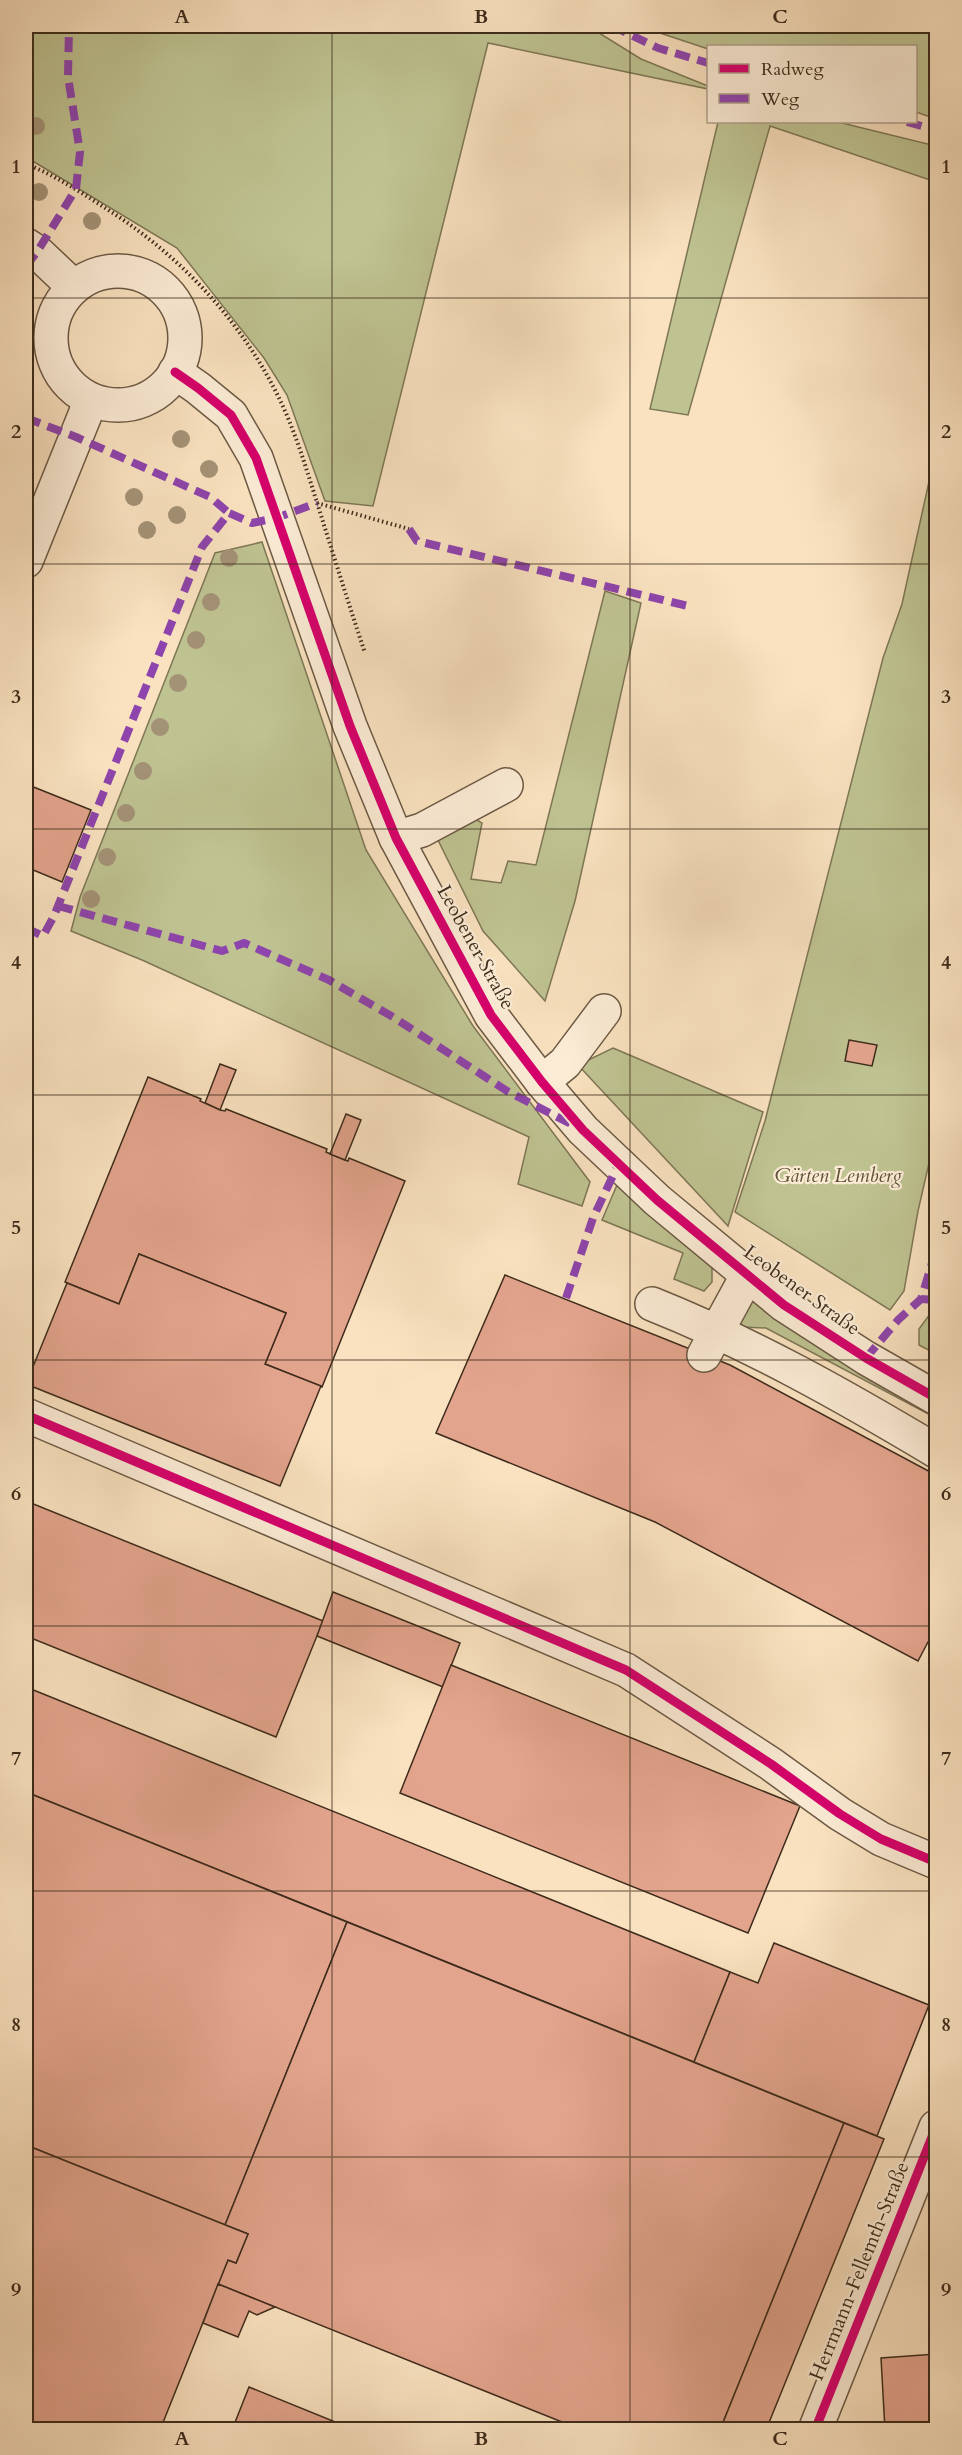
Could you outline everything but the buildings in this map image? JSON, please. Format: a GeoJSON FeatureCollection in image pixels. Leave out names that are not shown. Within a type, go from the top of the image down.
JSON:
{"type":"FeatureCollection","features":[{"type":"Feature","properties":{"kind":"street"},"geometry":{"type":"LineString","coordinates":[[26,245],[38,252],[74,286]]}},
{"type":"Feature","properties":{"kind":"street"},"geometry":{"type":"LineString","coordinates":[[117,270],[141,274],[161,286],[176,304],[184,326],[184,350],[175,372],[160,391],[138,402],[114,405],[91,400],[72,387],[58,370],[51,348],[51,326],[59,304],[74,286],[94,274],[117,270]]}},
{"type":"Feature","properties":{"kind":"street","name":"Leobener Straße"},"geometry":{"type":"LineString","coordinates":[[175,372],[231,416],[256,458],[350,726],[396,838],[491,1015],[542,1082],[618,1165],[784,1305],[866,1358],[936,1398]]}},
{"type":"Feature","properties":{"kind":"street"},"geometry":{"type":"LineString","coordinates":[[26,561],[91,400]]}},
{"type":"Feature","properties":{"kind":"street"},"geometry":{"type":"LineString","coordinates":[[396,838],[422,830],[506,786]]}},
{"type":"Feature","properties":{"kind":"street"},"geometry":{"type":"LineString","coordinates":[[542,1082],[566,1063],[604,1011]]}},
{"type":"Feature","properties":{"kind":"street"},"geometry":{"type":"LineString","coordinates":[[711,1342],[747,1276]]}},
{"type":"Feature","properties":{"kind":"street"},"geometry":{"type":"LineString","coordinates":[[652,1304],[711,1342],[853,1401],[936,1451]]}},
{"type":"Feature","properties":{"kind":"street"},"geometry":{"type":"LineString","coordinates":[[26,1415],[345,1553],[626,1670],[771,1764],[856,1824],[881,1839],[936,1862]]}},
{"type":"Feature","properties":{"kind":"street","name":"Herrmann-Fellemth-Straße"},"geometry":{"type":"LineString","coordinates":[[815,2430],[936,2127]]}},
{"type":"Feature","properties":{"kind":"path"},"geometry":{"type":"LineString","coordinates":[[26,164],[76,189],[139,230],[181,265],[226,315],[258,360],[278,397],[297,441],[368,663]]}},
{"type":"Feature","properties":{"kind":"path"},"geometry":{"type":"LineString","coordinates":[[317,503],[409,529]]}},
{"type":"Feature","properties":{"kind":"green space"},"geometry":{"type":"Polygon","coordinates":[[[26,26],[588,26],[641,59],[707,86],[707,89],[488,43],[373,506],[325,501],[287,395],[264,358],[177,248],[26,157],[26,26]]]}},
{"type":"Feature","properties":{"kind":"green space"},"geometry":{"type":"Polygon","coordinates":[[[639,26],[936,26],[936,119],[917,112],[917,45],[707,45],[707,49],[639,26]]]}},
{"type":"Feature","properties":{"kind":"green space"},"geometry":{"type":"Polygon","coordinates":[[[718,123],[842,123],[936,146],[936,182],[770,126],[688,415],[650,409],[718,123]]]}},
{"type":"Feature","properties":{"kind":"green space","name":"Gärten Lemberg"},"geometry":{"type":"Polygon","coordinates":[[[936,450],[936,1133],[918,1211],[904,1291],[890,1310],[735,1212],[765,1121],[883,658],[902,604],[936,450]]]}},
{"type":"Feature","properties":{"kind":"green space"},"geometry":{"type":"Polygon","coordinates":[[[262,542],[366,850],[473,1026],[590,1182],[582,1206],[518,1184],[529,1137],[142,960],[71,931],[80,897],[215,553],[262,542]]]}},
{"type":"Feature","properties":{"kind":"green space"},"geometry":{"type":"Polygon","coordinates":[[[605,591],[641,603],[575,901],[545,1001],[483,931],[436,836],[474,818],[482,823],[471,879],[501,883],[508,861],[536,865],[605,591]]]}},
{"type":"Feature","properties":{"kind":"green space"},"geometry":{"type":"Polygon","coordinates":[[[613,1048],[763,1112],[728,1226],[578,1065],[613,1048]]]}},
{"type":"Feature","properties":{"kind":"green space"},"geometry":{"type":"Polygon","coordinates":[[[617,1185],[712,1267],[712,1282],[704,1291],[674,1279],[683,1253],[602,1220],[617,1185]]]}},
{"type":"Feature","properties":{"kind":"green space"},"geometry":{"type":"Polygon","coordinates":[[[936,1293],[936,1354],[919,1345],[919,1329],[933,1310],[936,1293]]]}},
{"type":"Feature","properties":{"kind":"green space"},"geometry":{"type":"Polygon","coordinates":[[[755,1298],[936,1409],[936,1418],[766,1328],[742,1327],[736,1320],[736,1308],[755,1298]]]}},
{"type":"Feature","properties":{"kind":"marked path"},"geometry":{"type":"LineString","coordinates":[[26,266],[76,189],[80,152],[68,77],[69,26]]}},
{"type":"Feature","properties":{"kind":"marked path"},"geometry":{"type":"LineString","coordinates":[[612,26],[658,48],[707,63]]}},
{"type":"Feature","properties":{"kind":"marked path"},"geometry":{"type":"LineString","coordinates":[[911,123],[936,130]]}},
{"type":"Feature","properties":{"kind":"marked path"},"geometry":{"type":"LineString","coordinates":[[26,418],[76,437],[210,497],[229,513]]}},
{"type":"Feature","properties":{"kind":"marked path"},"geometry":{"type":"LineString","coordinates":[[26,928],[43,936],[54,916],[202,547],[229,513],[252,523],[276,518],[317,503]]}},
{"type":"Feature","properties":{"kind":"marked path"},"geometry":{"type":"LineString","coordinates":[[409,529],[417,541],[688,606]]}},
{"type":"Feature","properties":{"kind":"marked path"},"geometry":{"type":"LineString","coordinates":[[58,906],[222,951],[244,943],[329,980],[393,1017],[507,1091],[573,1125]]}},
{"type":"Feature","properties":{"kind":"marked path"},"geometry":{"type":"LineString","coordinates":[[566,1298],[593,1218],[618,1165]]}},
{"type":"Feature","properties":{"kind":"marked path"},"geometry":{"type":"LineString","coordinates":[[866,1358],[898,1320],[921,1299],[936,1250]]}},
{"type":"Feature","properties":{"kind":"marked path"},"geometry":{"type":"LineString","coordinates":[[921,1299],[936,1300]]}},
{"type":"Feature","properties":{"kind":"cycle path"},"geometry":{"type":"LineString","coordinates":[[175,372],[231,415],[256,458],[350,726],[396,838],[491,1015],[542,1082],[583,1130],[657,1200],[784,1305],[866,1358],[936,1398]]}},
{"type":"Feature","properties":{"kind":"cycle path"},"geometry":{"type":"LineString","coordinates":[[26,1415],[626,1670],[771,1764],[840,1814],[881,1839],[936,1862]]}},
{"type":"Feature","properties":{"kind":"cycle path"},"geometry":{"type":"LineString","coordinates":[[815,2430],[936,2127]]}}]}
